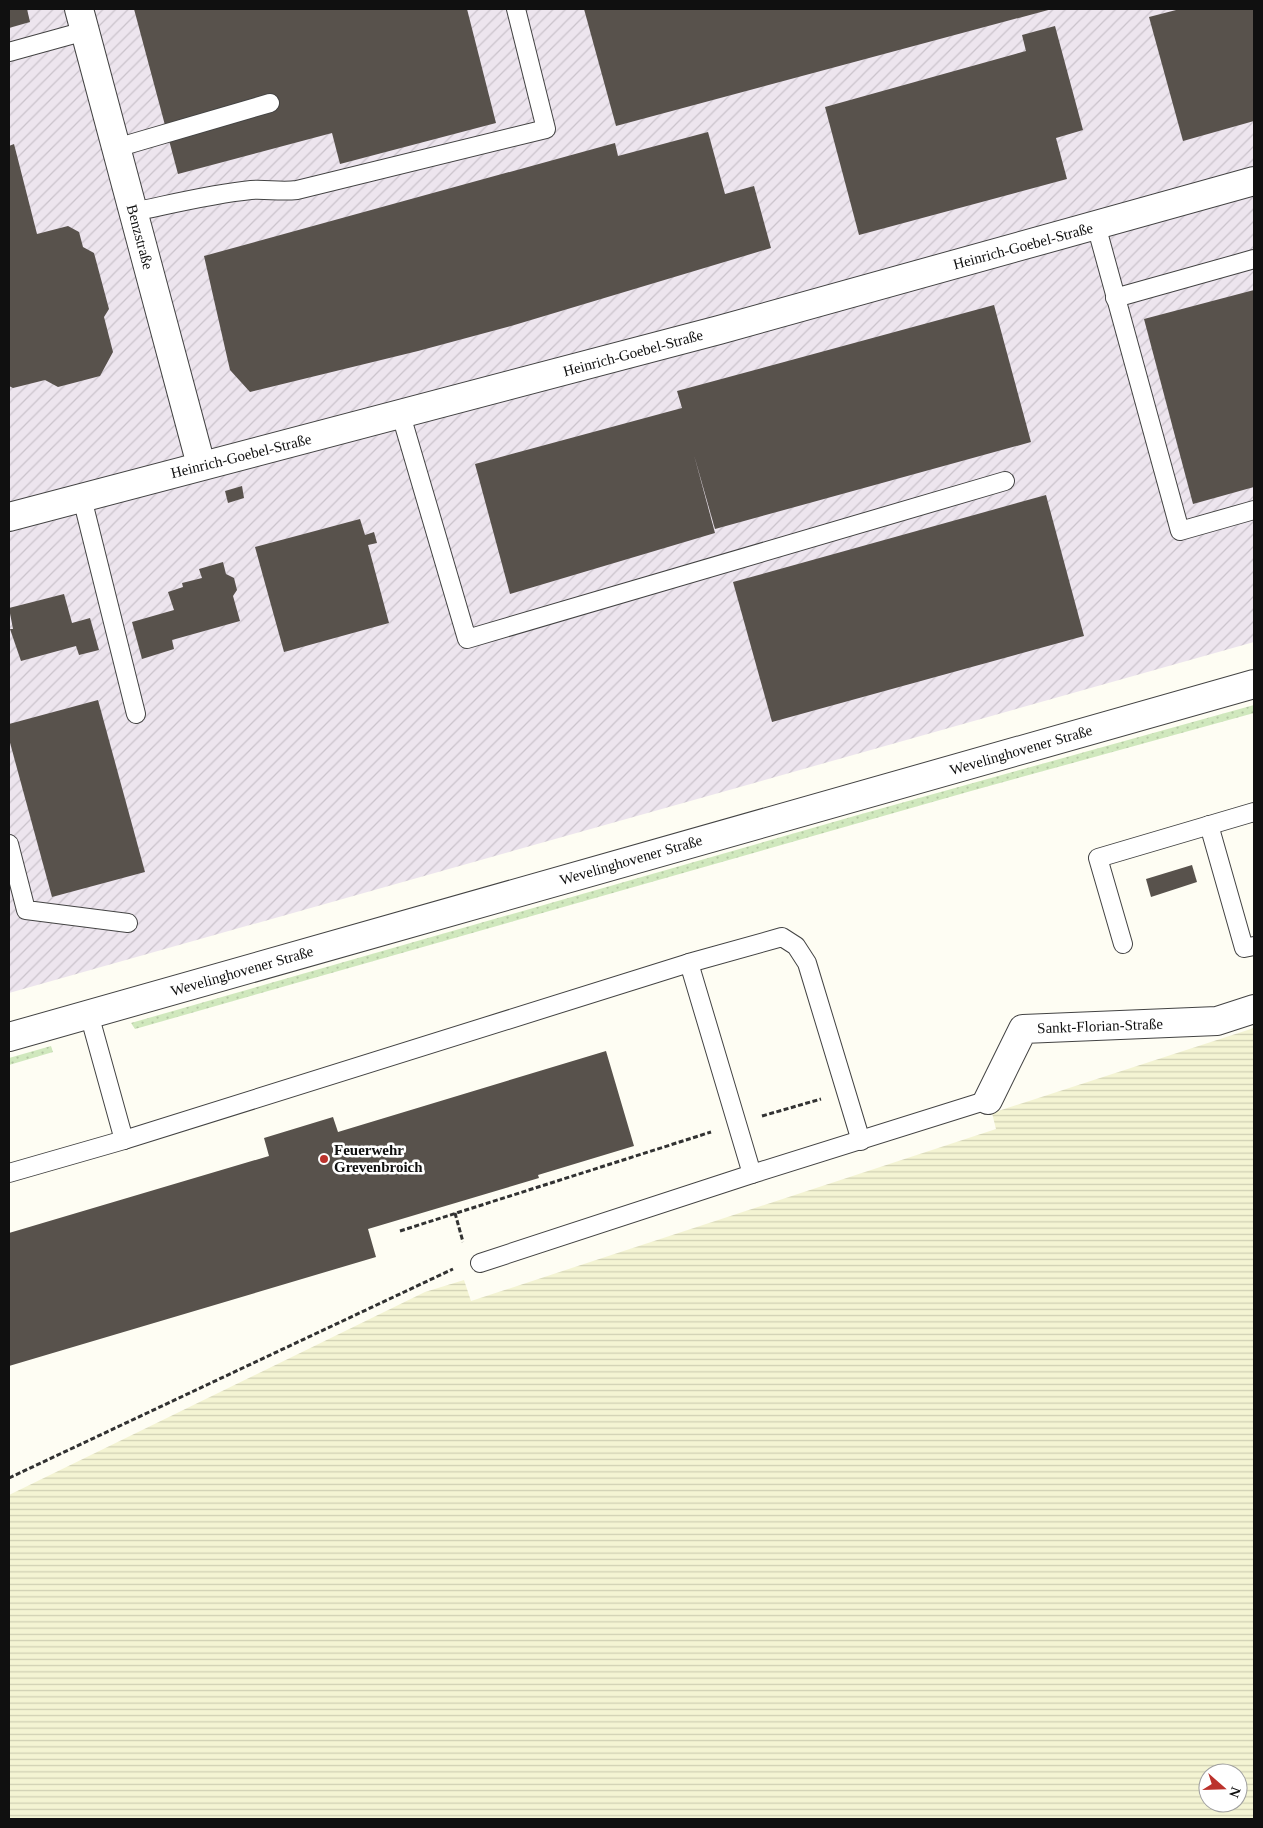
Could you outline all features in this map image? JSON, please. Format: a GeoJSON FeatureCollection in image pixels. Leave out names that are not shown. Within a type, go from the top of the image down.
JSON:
{"type":"FeatureCollection","features":[{"type":"Feature","properties":{"kind":"street","name":"Benzstraße"},"geometry":{"type":"LineString","coordinates":[[82,20],[201,465]]}},
{"type":"Feature","properties":{"kind":"street","name":"Heinrich-Goebel-Straße"},"geometry":{"type":"LineString","coordinates":[[9,517],[201,465],[401,416],[1254,181]]}},
{"type":"Feature","properties":{"kind":"street","name":"Wevelinghovener Straße"},"geometry":{"type":"LineString","coordinates":[[9,1037],[1254,684]]}},
{"type":"Feature","properties":{"kind":"street","name":"Sankt-Florian-Straße"},"geometry":{"type":"LineString","coordinates":[[988,1100],[1023,1029],[1217,1021],[1254,1009]]}},
{"type":"Feature","properties":{"kind":"lane"},"geometry":{"type":"LineString","coordinates":[[133,212],[253,190],[279,192],[297,190],[546,129],[516,9]]}},
{"type":"Feature","properties":{"kind":"lane"},"geometry":{"type":"LineString","coordinates":[[9,52],[82,20]]}},
{"type":"Feature","properties":{"kind":"lane"},"geometry":{"type":"LineString","coordinates":[[116,148],[270,103]]}},
{"type":"Feature","properties":{"kind":"lane"},"geometry":{"type":"LineString","coordinates":[[1096,226],[1180,531],[1254,510]]}},
{"type":"Feature","properties":{"kind":"lane"},"geometry":{"type":"LineString","coordinates":[[1115,298],[1254,259]]}},
{"type":"Feature","properties":{"kind":"lane"},"geometry":{"type":"LineString","coordinates":[[401,416],[467,639],[1005,481]]}},
{"type":"Feature","properties":{"kind":"lane"},"geometry":{"type":"LineString","coordinates":[[82,498],[136,714]]}},
{"type":"Feature","properties":{"kind":"lane"},"geometry":{"type":"LineString","coordinates":[[1123,944],[1098,858],[1254,812]]}},
{"type":"Feature","properties":{"kind":"lane"},"geometry":{"type":"LineString","coordinates":[[1209,825],[1244,948],[1254,946]]}},
{"type":"Feature","properties":{"kind":"lane"},"geometry":{"type":"LineString","coordinates":[[9,844],[26,910],[128,923]]}},
{"type":"Feature","properties":{"kind":"lane"},"geometry":{"type":"LineString","coordinates":[[9,1173],[124,1140],[689,963],[782,937],[796,946],[806,963],[861,1141]]}},
{"type":"Feature","properties":{"kind":"lane"},"geometry":{"type":"LineString","coordinates":[[689,963],[752,1174]]}},
{"type":"Feature","properties":{"kind":"lane"},"geometry":{"type":"LineString","coordinates":[[89,1014],[124,1140]]}},
{"type":"Feature","properties":{"kind":"lane"},"geometry":{"type":"LineString","coordinates":[[480,1262],[988,1100]]}},
{"type":"Feature","properties":{"kind":"path"},"geometry":{"type":"LineString","coordinates":[[400,1231],[738,1124],[846,1092]]}},
{"type":"Feature","properties":{"kind":"path"},"geometry":{"type":"LineString","coordinates":[[9,1478],[453,1269]]}},
{"type":"Feature","properties":{"kind":"shaded area"},"geometry":{"type":"Polygon","coordinates":[[[9,9],[1254,9],[1254,642],[9,993],[9,9]]]}},
{"type":"Feature","properties":{"kind":"green space"},"geometry":{"type":"Polygon","coordinates":[[[1254,705],[1254,713],[971,791],[135,1029],[131,1023],[858,815],[1254,705]]]}},
{"type":"Feature","properties":{"kind":"green space"},"geometry":{"type":"Polygon","coordinates":[[[1254,1028],[1254,1819],[9,1819],[9,1495],[425,1292],[464,1280],[471,1301],[996,1129],[992,1113],[1254,1028]]]}},
{"type":"Feature","properties":{"kind":"green space"},"geometry":{"type":"Polygon","coordinates":[[[51,1046],[53,1052],[9,1065],[9,1058],[51,1046]]]}},
{"type":"Feature","properties":{"kind":"building"},"geometry":{"type":"Polygon","coordinates":[[[9,9],[27,9],[30,22],[9,28],[9,9]]]}},
{"type":"Feature","properties":{"kind":"building"},"geometry":{"type":"Polygon","coordinates":[[[134,9],[467,9],[496,123],[340,164],[332,133],[178,174],[134,9]]]}},
{"type":"Feature","properties":{"kind":"building"},"geometry":{"type":"Polygon","coordinates":[[[584,9],[1052,9],[616,126],[584,9]]]}},
{"type":"Feature","properties":{"kind":"building"},"geometry":{"type":"Polygon","coordinates":[[[1180,9],[1253,9],[1254,121],[1183,141],[1149,17],[1180,9]]]}},
{"type":"Feature","properties":{"kind":"building"},"geometry":{"type":"Polygon","coordinates":[[[1055,26],[1083,130],[1056,138],[1067,179],[859,235],[825,107],[1026,51],[1022,35],[1055,26]]]}},
{"type":"Feature","properties":{"kind":"building"},"geometry":{"type":"Polygon","coordinates":[[[708,132],[725,194],[754,186],[771,248],[511,326],[250,392],[230,370],[204,256],[615,143],[618,156],[708,132]]]}},
{"type":"Feature","properties":{"kind":"building"},"geometry":{"type":"Polygon","coordinates":[[[14,144],[37,234],[68,226],[79,232],[83,247],[94,253],[109,309],[104,317],[113,352],[100,376],[58,387],[45,380],[13,388],[9,386],[9,146],[14,144]]]}},
{"type":"Feature","properties":{"kind":"building"},"geometry":{"type":"Polygon","coordinates":[[[1254,290],[1254,487],[1193,504],[1144,319],[1254,290]]]}},
{"type":"Feature","properties":{"kind":"building"},"geometry":{"type":"Polygon","coordinates":[[[994,305],[1031,442],[715,529],[694,455],[715,533],[510,594],[475,464],[682,408],[677,391],[994,305]]]}},
{"type":"Feature","properties":{"kind":"building"},"geometry":{"type":"Polygon","coordinates":[[[242,486],[244,498],[228,503],[225,491],[242,486]]]}},
{"type":"Feature","properties":{"kind":"building"},"geometry":{"type":"Polygon","coordinates":[[[1046,495],[1084,636],[772,722],[733,582],[1046,495]]]}},
{"type":"Feature","properties":{"kind":"building"},"geometry":{"type":"Polygon","coordinates":[[[360,519],[365,535],[374,532],[377,543],[368,545],[389,623],[284,652],[255,547],[360,519]]]}},
{"type":"Feature","properties":{"kind":"building"},"geometry":{"type":"Polygon","coordinates":[[[223,562],[226,574],[234,578],[237,590],[233,596],[240,621],[172,640],[174,649],[142,659],[132,622],[174,610],[168,592],[183,587],[182,583],[202,578],[199,569],[223,562]]]}},
{"type":"Feature","properties":{"kind":"building"},"geometry":{"type":"Polygon","coordinates":[[[64,594],[72,623],[90,618],[99,650],[79,655],[76,646],[21,661],[10,629],[13,629],[9,608],[64,594]]]}},
{"type":"Feature","properties":{"kind":"building"},"geometry":{"type":"Polygon","coordinates":[[[98,700],[145,872],[52,897],[9,739],[9,724],[98,700]]]}},
{"type":"Feature","properties":{"kind":"building"},"geometry":{"type":"Polygon","coordinates":[[[1192,865],[1197,882],[1151,897],[1146,879],[1192,865]]]}},
{"type":"Feature","properties":{"kind":"building"},"geometry":{"type":"Polygon","coordinates":[[[606,1051],[634,1146],[538,1175],[539,1178],[368,1229],[376,1257],[9,1366],[9,1233],[269,1156],[264,1138],[333,1117],[338,1132],[606,1051]]]}},
{"type":"Feature","properties":{"kind":"place","name":"Feuerwehr Grevenbroich"},"geometry":{"type":"Point","coordinates":[324,1159]}}]}
